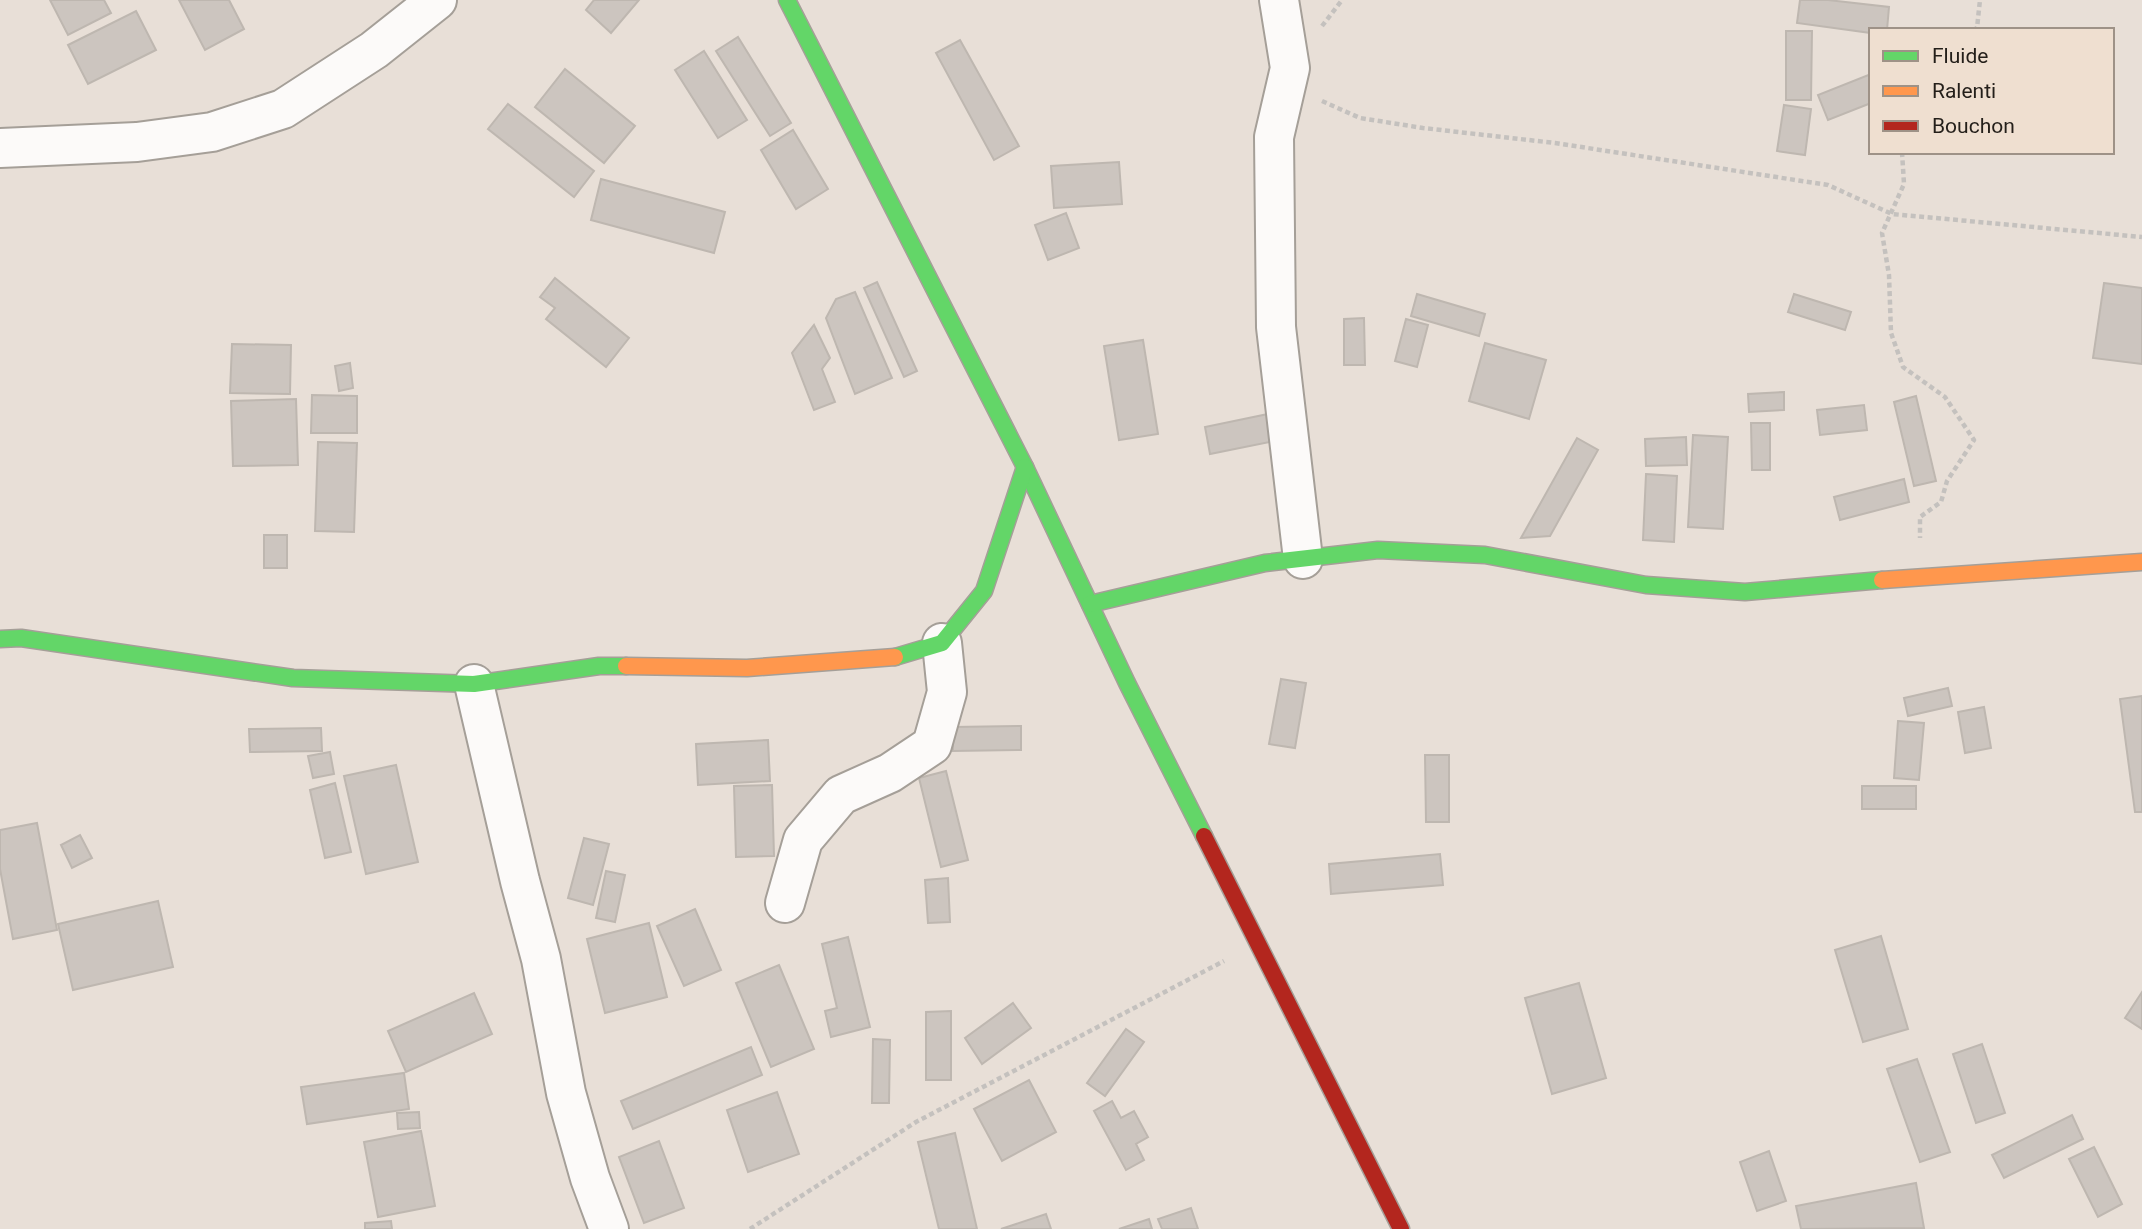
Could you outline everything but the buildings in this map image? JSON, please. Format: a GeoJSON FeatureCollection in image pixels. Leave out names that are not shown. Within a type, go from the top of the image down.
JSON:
{"type":"FeatureCollection","features":[{"type":"Feature","properties":{"kind":"street"},"geometry":{"type":"LineString","coordinates":[[0,148],[137,142],[199,134],[283,108],[374,50],[436,0]]}},
{"type":"Feature","properties":{"kind":"street"},"geometry":{"type":"LineString","coordinates":[[787,0],[1025,467],[1090,604],[1401,1229]]}},
{"type":"Feature","properties":{"kind":"street"},"geometry":{"type":"LineString","coordinates":[[1279,0],[1290,68],[1274,137],[1276,327],[1303,559]]}},
{"type":"Feature","properties":{"kind":"street"},"geometry":{"type":"LineString","coordinates":[[0,639],[21,638],[293,678],[474,684],[599,666],[747,668],[889,659],[942,643],[984,591],[1025,467]]}},
{"type":"Feature","properties":{"kind":"street"},"geometry":{"type":"LineString","coordinates":[[1090,604],[1265,563],[1378,550],[1485,555],[1646,585],[1745,592],[1920,576],[2142,562]]}},
{"type":"Feature","properties":{"kind":"street"},"geometry":{"type":"LineString","coordinates":[[785,903],[803,840],[841,795],[890,773],[932,745],[947,692],[942,643]]}},
{"type":"Feature","properties":{"kind":"street"},"geometry":{"type":"LineString","coordinates":[[474,684],[520,881],[541,958],[566,1093],[590,1178],[608,1229]]}},
{"type":"Feature","properties":{"kind":"path"},"geometry":{"type":"LineString","coordinates":[[1342,0],[1290,68],[1314,98],[1360,118],[1556,143],[1828,185],[1892,214],[2142,237]]}},
{"type":"Feature","properties":{"kind":"path"},"geometry":{"type":"LineString","coordinates":[[1977,28],[1980,0]]}},
{"type":"Feature","properties":{"kind":"path"},"geometry":{"type":"LineString","coordinates":[[1902,154],[1904,184],[1882,233],[1889,275],[1891,333],[1903,367],[1945,397],[1974,440],[1947,481],[1941,502],[1920,517],[1920,576]]}},
{"type":"Feature","properties":{"kind":"path"},"geometry":{"type":"LineString","coordinates":[[750,1229],[916,1122],[1258,944]]}},
{"type":"Feature","properties":{"kind":"traffic: fast"},"geometry":{"type":"LineString","coordinates":[[787,0],[1025,467],[1127,683],[1204,836]]}},
{"type":"Feature","properties":{"kind":"traffic: fast"},"geometry":{"type":"LineString","coordinates":[[895,657],[942,643],[984,591],[1025,467]]}},
{"type":"Feature","properties":{"kind":"traffic: fast"},"geometry":{"type":"LineString","coordinates":[[1090,604],[1265,563],[1378,550],[1485,555],[1646,585],[1745,592],[1882,580]]}},
{"type":"Feature","properties":{"kind":"traffic: fast"},"geometry":{"type":"LineString","coordinates":[[0,639],[21,638],[293,678],[474,684],[599,666],[626,666]]}},
{"type":"Feature","properties":{"kind":"traffic: slow"},"geometry":{"type":"LineString","coordinates":[[1882,580],[2142,562]]}},
{"type":"Feature","properties":{"kind":"traffic: slow"},"geometry":{"type":"LineString","coordinates":[[626,666],[747,668],[895,657]]}},
{"type":"Feature","properties":{"kind":"traffic: jam"},"geometry":{"type":"LineString","coordinates":[[1204,836],[1401,1229]]}}]}
